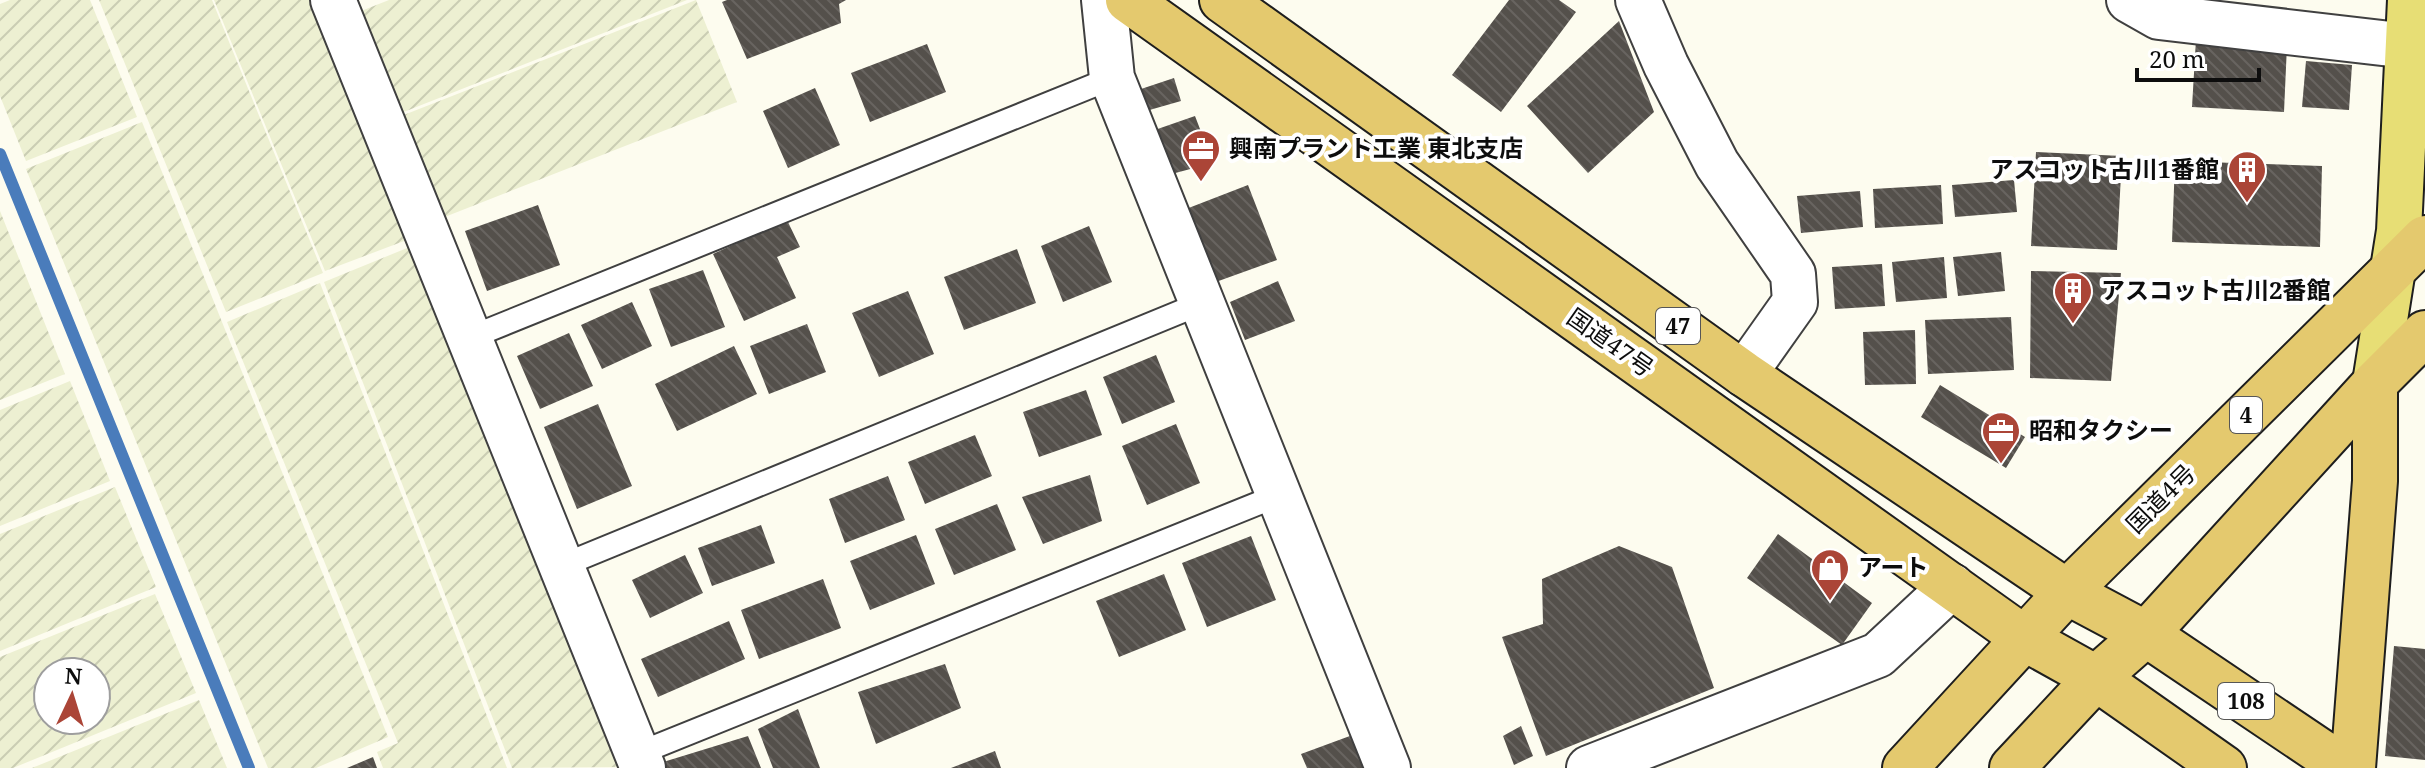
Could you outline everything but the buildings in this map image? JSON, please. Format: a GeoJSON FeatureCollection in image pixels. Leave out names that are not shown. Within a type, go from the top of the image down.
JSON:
{"type":"FeatureCollection","features":[{"type":"Feature","properties":{"kind":"highway","name":"国道47号"},"geometry":{"type":"LineString","coordinates":[[1128,0],[2024,638],[2096,678],[2224,768]]}},
{"type":"Feature","properties":{"kind":"highway","name":"47"},"geometry":{"type":"LineString","coordinates":[[1222,0],[1744,374],[2067,592],[2146,634]]}},
{"type":"Feature","properties":{"kind":"highway","name":"国道4号"},"geometry":{"type":"LineString","coordinates":[[1905,768],[2067,592],[2425,238]]}},
{"type":"Feature","properties":{"kind":"highway"},"geometry":{"type":"LineString","coordinates":[[2012,768],[2096,678],[2146,634],[2375,383],[2425,333]]}},
{"type":"Feature","properties":{"kind":"highway"},"geometry":{"type":"LineString","coordinates":[[2353,768],[2375,481],[2375,383]]}},
{"type":"Feature","properties":{"kind":"highway","name":"108"},"geometry":{"type":"LineString","coordinates":[[2146,634],[2345,768]]}},
{"type":"Feature","properties":{"kind":"main road"},"geometry":{"type":"LineString","coordinates":[[2375,383],[2399,231],[2410,0]]}},
{"type":"Feature","properties":{"kind":"street"},"geometry":{"type":"LineString","coordinates":[[333,0],[640,761]]}},
{"type":"Feature","properties":{"kind":"street"},"geometry":{"type":"LineString","coordinates":[[1104,0],[1112,78],[1388,768]]}},
{"type":"Feature","properties":{"kind":"street"},"geometry":{"type":"LineString","coordinates":[[1638,0],[1666,65],[1717,164],[1793,274],[1795,302],[1744,374]]}},
{"type":"Feature","properties":{"kind":"street"},"geometry":{"type":"LineString","coordinates":[[2129,0],[2159,17],[2408,46]]}},
{"type":"Feature","properties":{"kind":"street"},"geometry":{"type":"LineString","coordinates":[[1589,768],[1878,655],[1952,586]]}},
{"type":"Feature","properties":{"kind":"lane"},"geometry":{"type":"LineString","coordinates":[[469,338],[1112,78]]}},
{"type":"Feature","properties":{"kind":"lane"},"geometry":{"type":"LineString","coordinates":[[561,566],[1202,303]]}},
{"type":"Feature","properties":{"kind":"lane"},"geometry":{"type":"LineString","coordinates":[[640,761],[1279,495]]}},
{"type":"Feature","properties":{"kind":"green space"},"geometry":{"type":"Polygon","coordinates":[[[10,0],[90,0],[137,117],[26,161],[0,96],[0,4],[10,0]]]}},
{"type":"Feature","properties":{"kind":"green space"},"geometry":{"type":"Polygon","coordinates":[[[99,0],[212,0],[323,273],[226,312],[99,0]]]}},
{"type":"Feature","properties":{"kind":"green space"},"geometry":{"type":"Polygon","coordinates":[[[214,0],[316,0],[412,238],[325,271],[214,0]]]}},
{"type":"Feature","properties":{"kind":"green space"},"geometry":{"type":"Polygon","coordinates":[[[389,0],[687,0],[391,117],[351,15],[389,0]]]}},
{"type":"Feature","properties":{"kind":"green space"},"geometry":{"type":"Polygon","coordinates":[[[696,0],[737,102],[432,222],[391,120],[696,0]]]}},
{"type":"Feature","properties":{"kind":"green space"},"geometry":{"type":"Polygon","coordinates":[[[142,122],[388,737],[316,768],[268,768],[26,169],[142,122]]]}},
{"type":"Feature","properties":{"kind":"green space"},"geometry":{"type":"Polygon","coordinates":[[[0,211],[65,374],[0,400],[0,211]]]}},
{"type":"Feature","properties":{"kind":"green space"},"geometry":{"type":"Polygon","coordinates":[[[412,246],[618,767],[512,768],[324,282],[412,246]]]}},
{"type":"Feature","properties":{"kind":"green space"},"geometry":{"type":"Polygon","coordinates":[[[320,283],[507,768],[383,768],[377,752],[398,743],[227,322],[320,283]]]}},
{"type":"Feature","properties":{"kind":"green space"},"geometry":{"type":"Polygon","coordinates":[[[70,381],[110,481],[0,526],[0,410],[70,381]]]}},
{"type":"Feature","properties":{"kind":"green space"},"geometry":{"type":"Polygon","coordinates":[[[115,487],[156,587],[0,651],[0,534],[115,487]]]}},
{"type":"Feature","properties":{"kind":"green space"},"geometry":{"type":"Polygon","coordinates":[[[155,594],[196,693],[112,727],[112,656],[32,656],[32,736],[91,736],[13,768],[0,768],[0,657],[155,594]]]}},
{"type":"Feature","properties":{"kind":"green space"},"geometry":{"type":"Polygon","coordinates":[[[199,700],[227,768],[32,768],[199,700]]]}},
{"type":"Feature","properties":{"kind":"waterway"},"geometry":{"type":"LineString","coordinates":[[0,154],[249,768]]}},
{"type":"Feature","properties":{"kind":"place","name":"興南プラント工業 東北支店"},"geometry":{"type":"Point","coordinates":[1201,183]}},
{"type":"Feature","properties":{"kind":"place","name":"アスコット古川1番館"},"geometry":{"type":"Point","coordinates":[2247,204]}},
{"type":"Feature","properties":{"kind":"place","name":"アスコット古川2番館"},"geometry":{"type":"Point","coordinates":[2073,325]}},
{"type":"Feature","properties":{"kind":"place","name":"昭和タクシー"},"geometry":{"type":"Point","coordinates":[2001,465]}},
{"type":"Feature","properties":{"kind":"place","name":"アート"},"geometry":{"type":"Point","coordinates":[1830,602]}}]}
